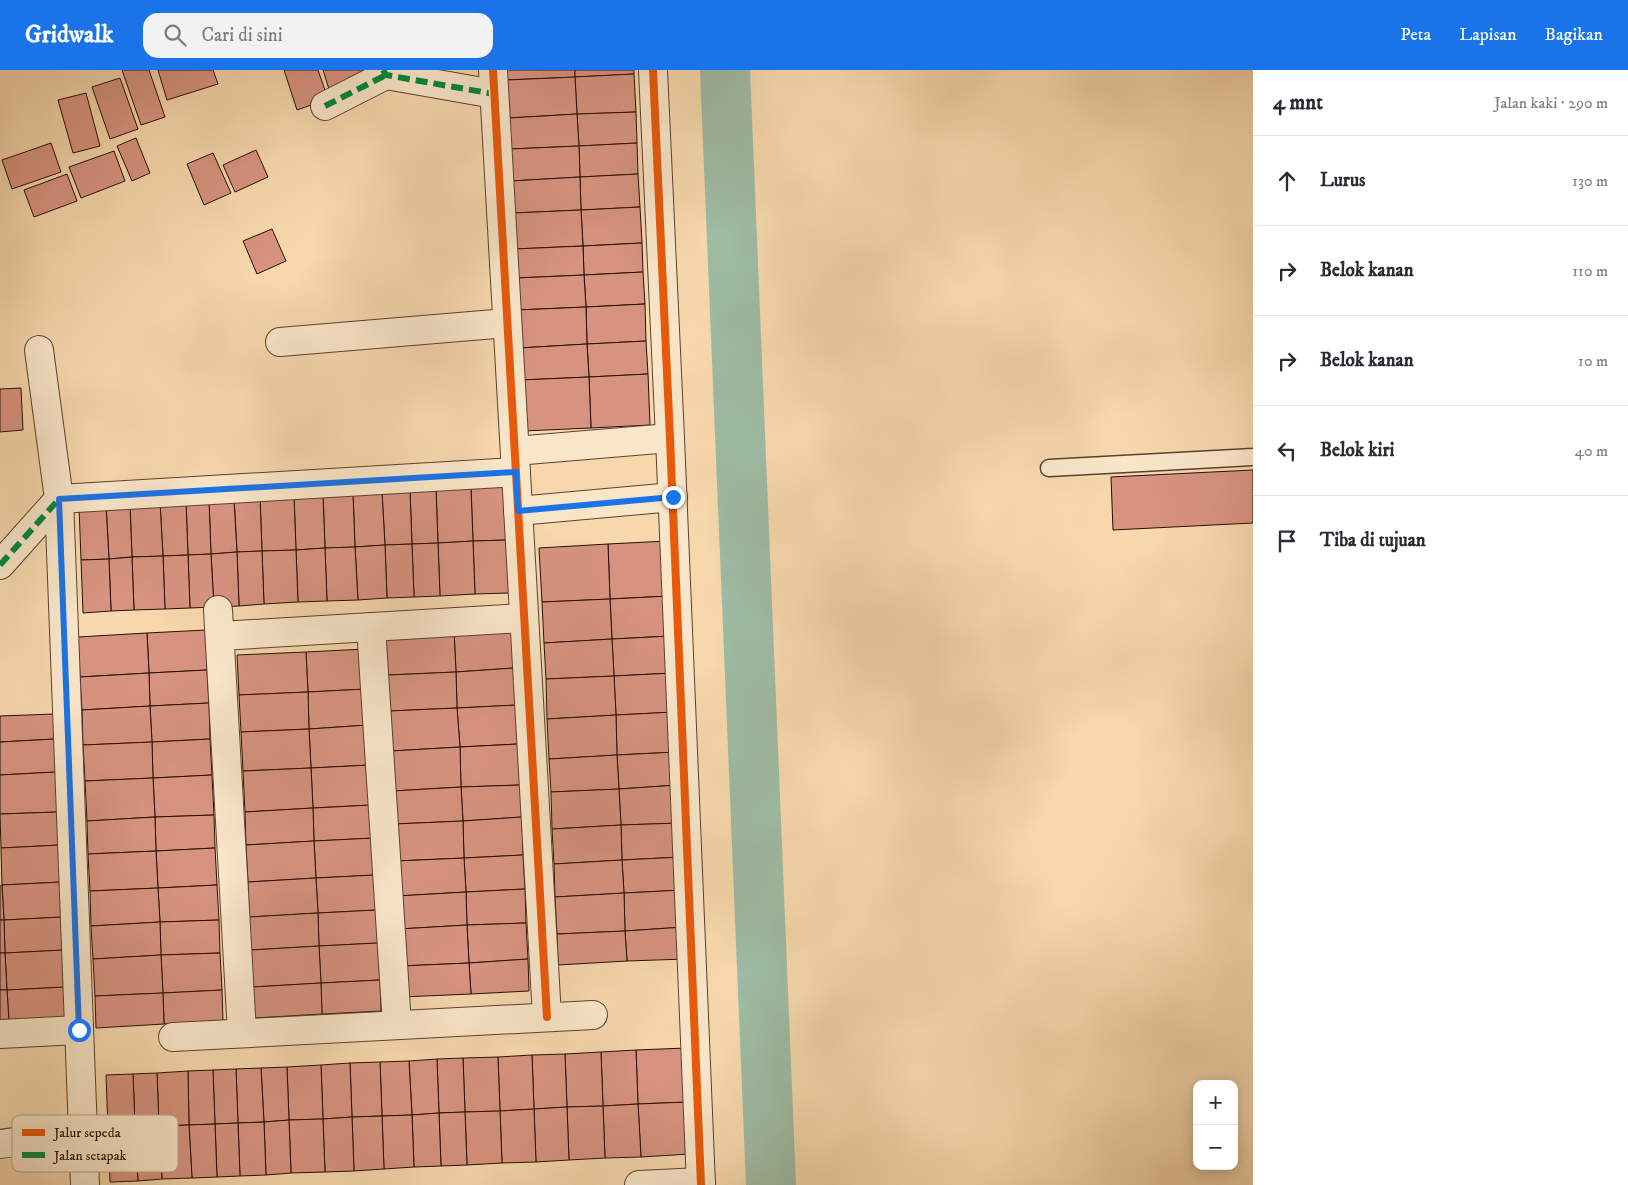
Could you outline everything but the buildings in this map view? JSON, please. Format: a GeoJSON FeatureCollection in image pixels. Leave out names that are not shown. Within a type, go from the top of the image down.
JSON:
{"type":"FeatureCollection","features":[{"type":"Feature","properties":{"kind":"street"},"geometry":{"type":"LineString","coordinates":[[639,1185],[701,1183],[673,497],[653,70]]}},
{"type":"Feature","properties":{"kind":"street"},"geometry":{"type":"LineString","coordinates":[[325,106],[385,72],[494,82],[547,1017]]}},
{"type":"Feature","properties":{"kind":"street"},"geometry":{"type":"LineString","coordinates":[[280,342],[507,323]]}},
{"type":"Feature","properties":{"kind":"street"},"geometry":{"type":"LineString","coordinates":[[39,350],[59,499],[82,1115]]}},
{"type":"Feature","properties":{"kind":"street"},"geometry":{"type":"LineString","coordinates":[[0,566],[59,499],[515,461],[670,438]]}},
{"type":"Feature","properties":{"kind":"street"},"geometry":{"type":"LineString","coordinates":[[518,511],[673,497]]}},
{"type":"Feature","properties":{"kind":"street"},"geometry":{"type":"LineString","coordinates":[[242,1033],[219,623],[371,627],[524,618]]}},
{"type":"Feature","properties":{"kind":"street"},"geometry":{"type":"LineString","coordinates":[[371,627],[397,1025]]}},
{"type":"Feature","properties":{"kind":"street"},"geometry":{"type":"LineString","coordinates":[[173,1037],[593,1015]]}},
{"type":"Feature","properties":{"kind":"street"},"geometry":{"type":"LineString","coordinates":[[0,1034],[79,1030]]}},
{"type":"Feature","properties":{"kind":"street"},"geometry":{"type":"LineString","coordinates":[[84,1172],[84,1185]]}},
{"type":"Feature","properties":{"kind":"lane"},"geometry":{"type":"LineString","coordinates":[[1049,468],[1253,457]]}},
{"type":"Feature","properties":{"kind":"waterway"},"geometry":{"type":"LineString","coordinates":[[725,70],[771,1185]]}},
{"type":"Feature","properties":{"kind":"marked path"},"geometry":{"type":"LineString","coordinates":[[383,70],[386,75],[494,94]]}},
{"type":"Feature","properties":{"kind":"marked path"},"geometry":{"type":"LineString","coordinates":[[325,106],[386,75]]}},
{"type":"Feature","properties":{"kind":"marked path"},"geometry":{"type":"LineString","coordinates":[[0,565],[59,499]]}},
{"type":"Feature","properties":{"kind":"cycle path"},"geometry":{"type":"LineString","coordinates":[[493,70],[547,1017]]}},
{"type":"Feature","properties":{"kind":"cycle path"},"geometry":{"type":"LineString","coordinates":[[653,70],[701,1185]]}},
{"type":"Feature","properties":{"kind":"route"},"geometry":{"type":"LineString","coordinates":[[79,1030],[59,499],[82,496],[516,472],[518,511],[673,497]]}}]}
